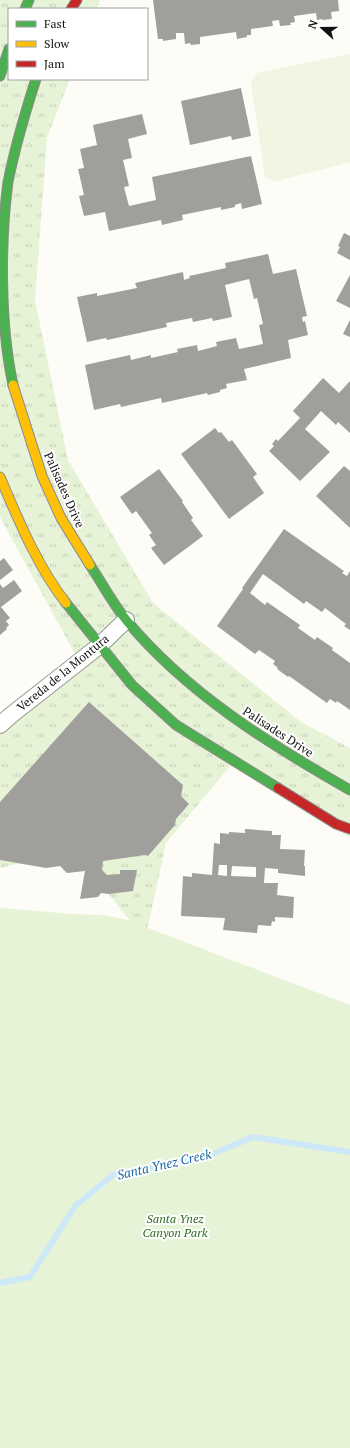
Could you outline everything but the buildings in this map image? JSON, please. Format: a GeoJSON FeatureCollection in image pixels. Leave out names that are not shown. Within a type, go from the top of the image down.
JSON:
{"type":"FeatureCollection","features":[{"type":"Feature","properties":{"kind":"street"},"geometry":{"type":"LineString","coordinates":[[0,76],[8,52]]}},
{"type":"Feature","properties":{"kind":"street","name":"Palisades Drive"},"geometry":{"type":"LineString","coordinates":[[36,80],[22,123],[8,183],[1,242],[3,320],[14,384],[42,476],[61,518],[79,549],[126,620],[166,663],[207,698],[248,728],[350,790]]}},
{"type":"Feature","properties":{"kind":"street"},"geometry":{"type":"LineString","coordinates":[[0,477],[20,523],[41,564],[64,601],[132,685],[176,725],[336,824],[350,829]]}},
{"type":"Feature","properties":{"kind":"street","name":"Vereda de la Montura"},"geometry":{"type":"LineString","coordinates":[[0,725],[99,646],[126,620]]}},
{"type":"Feature","properties":{"kind":"green space"},"geometry":{"type":"Polygon","coordinates":[[[0,0],[100,0],[97,8],[8,8],[8,80],[70,80],[47,138],[35,300],[68,460],[153,603],[301,722],[350,748],[350,837],[231,765],[166,843],[145,940],[74,850],[0,868],[0,734],[81,665],[0,517],[0,0]]]}},
{"type":"Feature","properties":{"kind":"green space"},"geometry":{"type":"Polygon","coordinates":[[[350,54],[350,162],[274,182],[265,177],[251,83],[257,73],[350,54]]]}},
{"type":"Feature","properties":{"kind":"green space","name":"Santa Ynez Canyon Park"},"geometry":{"type":"Polygon","coordinates":[[[0,908],[102,915],[124,919],[350,1005],[350,1448],[0,1448],[0,908]]]}},
{"type":"Feature","properties":{"kind":"waterway","name":"Santa Ynez Creek"},"geometry":{"type":"LineString","coordinates":[[0,1283],[30,1277],[75,1206],[113,1175],[203,1158],[253,1137],[350,1152]]}},
{"type":"Feature","properties":{"kind":"traffic: fast"},"geometry":{"type":"LineString","coordinates":[[25,8],[29,0]]}},
{"type":"Feature","properties":{"kind":"traffic: fast"},"geometry":{"type":"LineString","coordinates":[[0,76],[8,52]]}},
{"type":"Feature","properties":{"kind":"traffic: fast"},"geometry":{"type":"LineString","coordinates":[[13,385],[4,310],[3,257],[5,206],[8,182],[14,156],[36,80]]}},
{"type":"Feature","properties":{"kind":"traffic: fast"},"geometry":{"type":"LineString","coordinates":[[90,565],[112,601],[127,621],[150,647],[176,671],[203,694],[260,735],[350,790]]}},
{"type":"Feature","properties":{"kind":"traffic: fast"},"geometry":{"type":"LineString","coordinates":[[66,603],[132,685],[176,725],[278,788]]}},
{"type":"Feature","properties":{"kind":"traffic: slow"},"geometry":{"type":"LineString","coordinates":[[13,385],[42,476],[61,518],[90,565]]}},
{"type":"Feature","properties":{"kind":"traffic: slow"},"geometry":{"type":"LineString","coordinates":[[0,477],[21,526],[37,558],[66,603]]}},
{"type":"Feature","properties":{"kind":"traffic: jam"},"geometry":{"type":"LineString","coordinates":[[72,8],[77,0]]}},
{"type":"Feature","properties":{"kind":"traffic: jam"},"geometry":{"type":"LineString","coordinates":[[278,788],[336,824],[350,829]]}}]}
